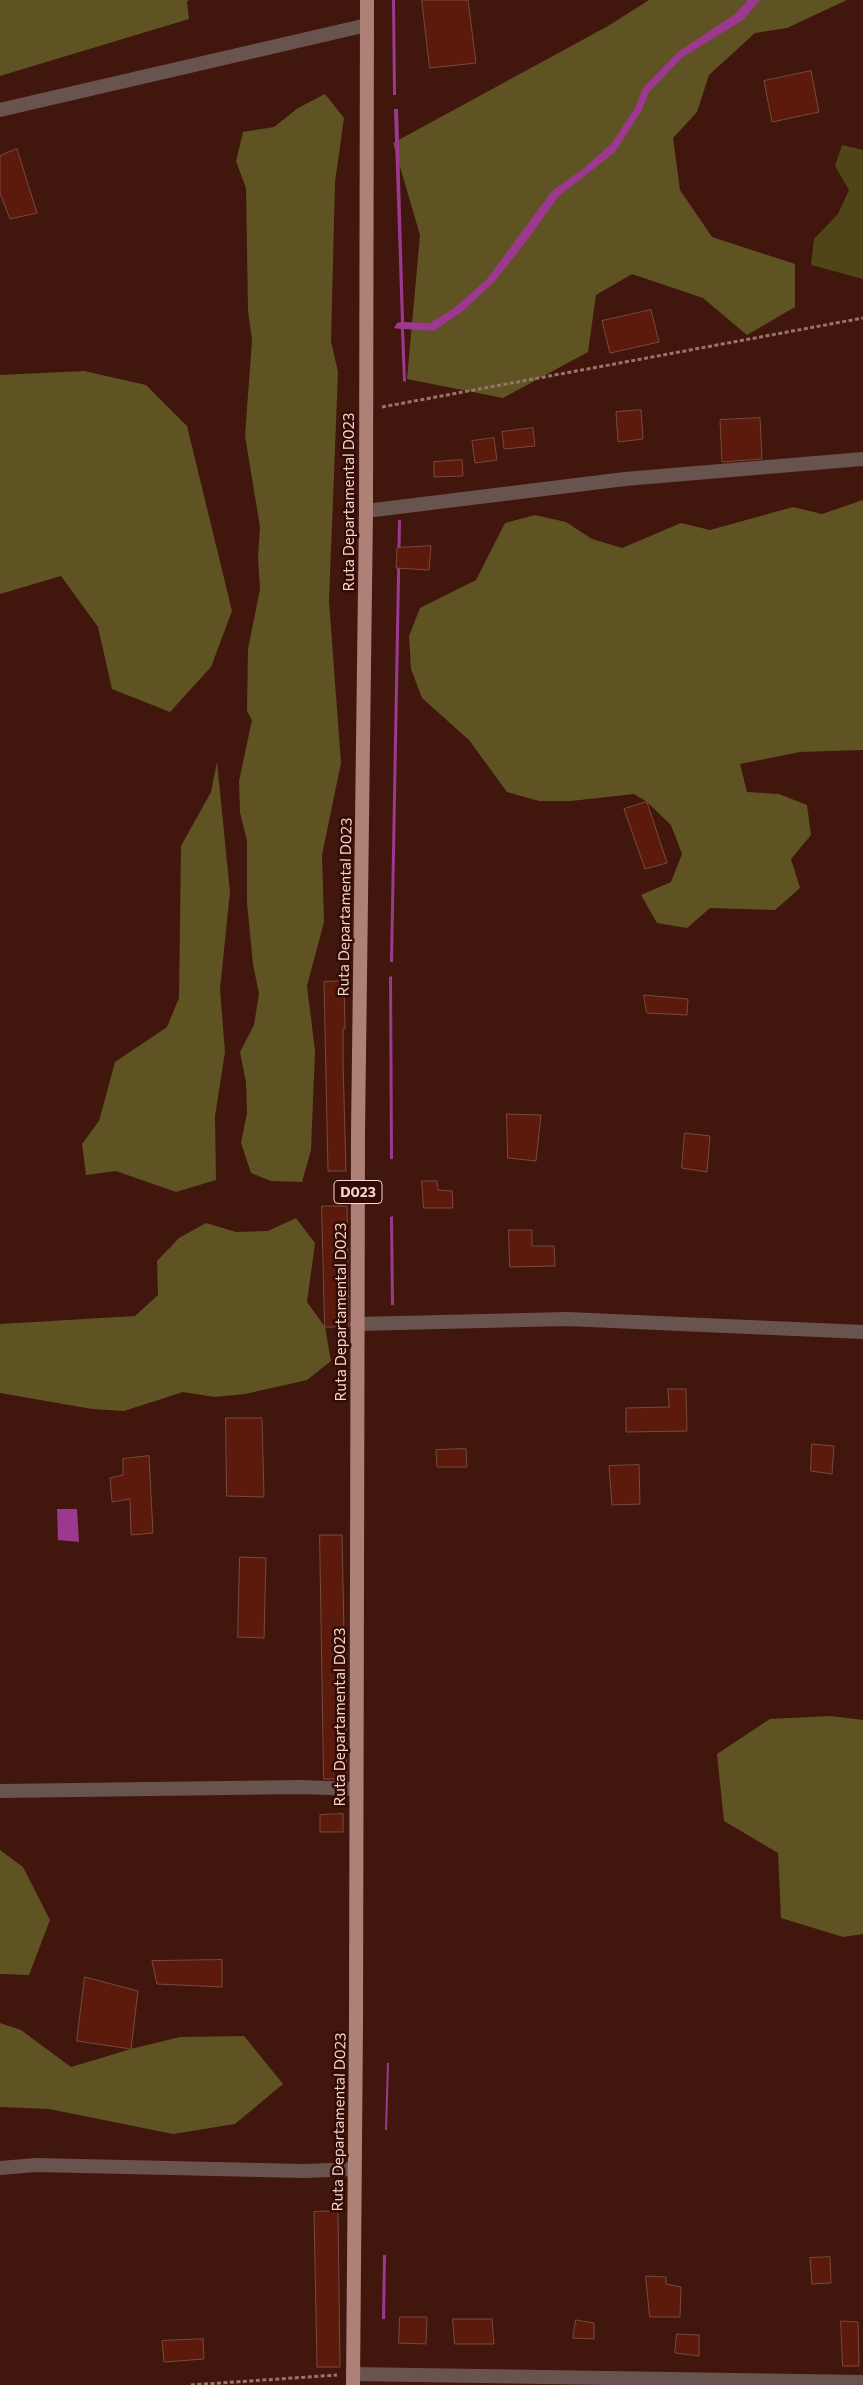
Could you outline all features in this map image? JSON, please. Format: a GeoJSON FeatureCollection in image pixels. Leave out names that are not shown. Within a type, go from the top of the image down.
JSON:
{"type":"FeatureCollection","features":[{"type":"Feature","properties":{"kind":"main road","name":"Ruta Departamental D023"},"geometry":{"type":"LineString","coordinates":[[353,2379],[357,1324],[366,511],[367,0]]}},
{"type":"Feature","properties":{"kind":"street"},"geometry":{"type":"LineString","coordinates":[[0,110],[366,26]]}},
{"type":"Feature","properties":{"kind":"street"},"geometry":{"type":"LineString","coordinates":[[366,511],[625,479],[863,459]]}},
{"type":"Feature","properties":{"kind":"street"},"geometry":{"type":"LineString","coordinates":[[357,1324],[568,1319],[863,1332]]}},
{"type":"Feature","properties":{"kind":"street"},"geometry":{"type":"LineString","coordinates":[[0,1791],[356,1789]]}},
{"type":"Feature","properties":{"kind":"street"},"geometry":{"type":"LineString","coordinates":[[0,2168],[36,2165],[304,2171],[354,2169]]}},
{"type":"Feature","properties":{"kind":"street"},"geometry":{"type":"LineString","coordinates":[[353,2379],[863,2382]]}},
{"type":"Feature","properties":{"kind":"path"},"geometry":{"type":"LineString","coordinates":[[366,410],[863,318]]}},
{"type":"Feature","properties":{"kind":"path"},"geometry":{"type":"LineString","coordinates":[[191,2385],[353,2379]]}},
{"type":"Feature","properties":{"kind":"shaded area"},"geometry":{"type":"Polygon","coordinates":[[[0,0],[190,0],[187,1],[189,19],[0,76],[0,0]]]}},
{"type":"Feature","properties":{"kind":"shaded area"},"geometry":{"type":"Polygon","coordinates":[[[392,0],[395,0],[396,95],[393,95],[392,0]]]}},
{"type":"Feature","properties":{"kind":"shaded area"},"geometry":{"type":"Polygon","coordinates":[[[649,0],[847,0],[787,28],[755,33],[709,75],[697,112],[673,138],[680,190],[712,237],[795,264],[795,307],[747,335],[703,298],[632,274],[596,295],[588,352],[503,398],[407,379],[420,235],[393,143],[608,26],[649,0]]]}},
{"type":"Feature","properties":{"kind":"shaded area"},"geometry":{"type":"Polygon","coordinates":[[[748,0],[760,0],[743,20],[683,57],[649,92],[642,110],[615,152],[558,197],[495,281],[463,311],[434,331],[404,329],[406,382],[403,381],[401,329],[394,328],[397,323],[401,322],[394,109],[398,109],[404,322],[430,323],[453,309],[487,279],[552,191],[583,169],[612,143],[635,108],[643,88],[678,52],[735,14],[748,0]]]}},
{"type":"Feature","properties":{"kind":"shaded area"},"geometry":{"type":"Polygon","coordinates":[[[325,94],[344,118],[335,182],[331,341],[338,372],[329,601],[341,763],[322,855],[324,922],[307,986],[315,1051],[311,1150],[302,1182],[271,1181],[251,1173],[241,1143],[247,1113],[246,1082],[240,1052],[254,1025],[259,994],[253,964],[247,903],[247,841],[240,812],[239,781],[252,720],[247,711],[248,649],[260,589],[258,558],[260,527],[245,436],[252,340],[248,310],[246,188],[236,161],[243,132],[274,127],[298,108],[325,94]]]}},
{"type":"Feature","properties":{"kind":"shaded area"},"geometry":{"type":"Polygon","coordinates":[[[842,145],[863,150],[863,279],[811,265],[814,239],[838,214],[849,190],[835,166],[842,145]]]}},
{"type":"Feature","properties":{"kind":"shaded area"},"geometry":{"type":"Polygon","coordinates":[[[84,371],[146,385],[187,426],[232,611],[211,667],[170,712],[112,689],[98,627],[61,576],[0,594],[0,375],[84,371]]]}},
{"type":"Feature","properties":{"kind":"shaded area"},"geometry":{"type":"Polygon","coordinates":[[[863,500],[863,750],[800,752],[740,764],[747,792],[779,794],[807,805],[811,835],[791,859],[800,888],[775,910],[710,908],[687,928],[657,923],[641,895],[671,882],[682,854],[671,825],[647,802],[634,794],[571,801],[539,801],[507,792],[469,740],[422,698],[411,669],[409,636],[420,608],[476,580],[505,523],[535,515],[566,522],[592,539],[622,548],[681,523],[710,530],[793,507],[822,514],[863,500]]]}},
{"type":"Feature","properties":{"kind":"shaded area"},"geometry":{"type":"Polygon","coordinates":[[[398,520],[401,520],[393,962],[390,962],[398,520]]]}},
{"type":"Feature","properties":{"kind":"shaded area"},"geometry":{"type":"Polygon","coordinates":[[[217,762],[230,892],[220,989],[225,1052],[215,1116],[216,1180],[176,1192],[116,1171],[86,1175],[82,1144],[99,1121],[115,1062],[167,1027],[179,998],[181,846],[211,792],[217,762]]]}},
{"type":"Feature","properties":{"kind":"shaded area"},"geometry":{"type":"Polygon","coordinates":[[[392,976],[393,1159],[390,1159],[389,977],[392,976]]]}},
{"type":"Feature","properties":{"kind":"shaded area"},"geometry":{"type":"Polygon","coordinates":[[[393,1216],[394,1305],[391,1305],[390,1217],[393,1216]]]}},
{"type":"Feature","properties":{"kind":"shaded area"},"geometry":{"type":"Polygon","coordinates":[[[296,1218],[315,1243],[307,1302],[325,1327],[331,1361],[307,1380],[245,1394],[214,1397],[183,1392],[124,1411],[92,1409],[0,1393],[0,1324],[135,1316],[158,1295],[157,1261],[179,1238],[206,1223],[236,1232],[268,1231],[296,1218]]]}},
{"type":"Feature","properties":{"kind":"shaded area"},"geometry":{"type":"Polygon","coordinates":[[[57,1509],[77,1509],[79,1542],[58,1540],[57,1509]]]}},
{"type":"Feature","properties":{"kind":"shaded area"},"geometry":{"type":"Polygon","coordinates":[[[831,1716],[863,1720],[863,1934],[843,1937],[781,1918],[778,1853],[724,1821],[717,1754],[770,1719],[831,1716]]]}},
{"type":"Feature","properties":{"kind":"shaded area"},"geometry":{"type":"Polygon","coordinates":[[[0,1850],[23,1867],[50,1920],[29,1975],[0,1974],[0,1850]]]}},
{"type":"Feature","properties":{"kind":"shaded area"},"geometry":{"type":"Polygon","coordinates":[[[0,2023],[21,2030],[71,2067],[180,2037],[244,2036],[283,2084],[235,2124],[173,2134],[49,2109],[0,2107],[0,2023]]]}},
{"type":"Feature","properties":{"kind":"shaded area"},"geometry":{"type":"Polygon","coordinates":[[[387,2063],[389,2063],[387,2130],[385,2130],[387,2063]]]}},
{"type":"Feature","properties":{"kind":"shaded area"},"geometry":{"type":"Polygon","coordinates":[[[383,2255],[386,2255],[385,2319],[382,2319],[383,2255]]]}},
{"type":"Feature","properties":{"kind":"building"},"geometry":{"type":"Polygon","coordinates":[[[422,0],[468,0],[476,63],[430,68],[422,0]]]}},
{"type":"Feature","properties":{"kind":"building"},"geometry":{"type":"Polygon","coordinates":[[[811,71],[819,112],[772,122],[764,81],[811,71]]]}},
{"type":"Feature","properties":{"kind":"building"},"geometry":{"type":"Polygon","coordinates":[[[17,149],[37,213],[10,219],[0,193],[0,156],[17,149]]]}},
{"type":"Feature","properties":{"kind":"building"},"geometry":{"type":"Polygon","coordinates":[[[651,310],[659,342],[610,353],[602,321],[651,310]]]}},
{"type":"Feature","properties":{"kind":"building"},"geometry":{"type":"Polygon","coordinates":[[[641,410],[643,439],[618,442],[616,412],[641,410]]]}},
{"type":"Feature","properties":{"kind":"building"},"geometry":{"type":"Polygon","coordinates":[[[760,418],[762,459],[722,462],[720,420],[760,418]]]}},
{"type":"Feature","properties":{"kind":"building"},"geometry":{"type":"Polygon","coordinates":[[[533,428],[535,446],[504,449],[502,432],[533,428]]]}},
{"type":"Feature","properties":{"kind":"building"},"geometry":{"type":"Polygon","coordinates":[[[494,438],[497,460],[475,463],[472,441],[494,438]]]}},
{"type":"Feature","properties":{"kind":"building"},"geometry":{"type":"Polygon","coordinates":[[[462,460],[463,476],[434,477],[434,462],[462,460]]]}},
{"type":"Feature","properties":{"kind":"building"},"geometry":{"type":"Polygon","coordinates":[[[431,546],[429,570],[396,568],[397,548],[431,546]]]}},
{"type":"Feature","properties":{"kind":"building"},"geometry":{"type":"Polygon","coordinates":[[[647,802],[667,863],[645,869],[624,809],[647,802]]]}},
{"type":"Feature","properties":{"kind":"building"},"geometry":{"type":"Polygon","coordinates":[[[344,981],[345,1029],[343,1029],[343,1062],[346,1171],[328,1171],[324,982],[344,981]]]}},
{"type":"Feature","properties":{"kind":"building"},"geometry":{"type":"Polygon","coordinates":[[[644,995],[688,999],[687,1015],[647,1013],[644,995]]]}},
{"type":"Feature","properties":{"kind":"building"},"geometry":{"type":"Polygon","coordinates":[[[507,1114],[541,1115],[536,1161],[508,1158],[507,1114]]]}},
{"type":"Feature","properties":{"kind":"building"},"geometry":{"type":"Polygon","coordinates":[[[685,1133],[710,1136],[707,1172],[682,1168],[685,1133]]]}},
{"type":"Feature","properties":{"kind":"building"},"geometry":{"type":"Polygon","coordinates":[[[422,1181],[437,1181],[438,1190],[452,1191],[453,1208],[424,1208],[422,1181]]]}},
{"type":"Feature","properties":{"kind":"building"},"geometry":{"type":"Polygon","coordinates":[[[322,1206],[347,1206],[349,1327],[325,1327],[322,1206]]]}},
{"type":"Feature","properties":{"kind":"building"},"geometry":{"type":"Polygon","coordinates":[[[509,1230],[532,1230],[532,1246],[554,1246],[555,1266],[510,1267],[509,1230]]]}},
{"type":"Feature","properties":{"kind":"building"},"geometry":{"type":"Polygon","coordinates":[[[668,1389],[686,1389],[687,1431],[626,1432],[626,1408],[669,1407],[668,1389]]]}},
{"type":"Feature","properties":{"kind":"building"},"geometry":{"type":"Polygon","coordinates":[[[226,1418],[262,1418],[264,1497],[227,1496],[226,1418]]]}},
{"type":"Feature","properties":{"kind":"building"},"geometry":{"type":"Polygon","coordinates":[[[812,1444],[834,1446],[832,1474],[811,1471],[812,1444]]]}},
{"type":"Feature","properties":{"kind":"building"},"geometry":{"type":"Polygon","coordinates":[[[466,1449],[467,1467],[437,1467],[436,1450],[466,1449]]]}},
{"type":"Feature","properties":{"kind":"building"},"geometry":{"type":"Polygon","coordinates":[[[149,1456],[153,1533],[131,1535],[130,1499],[112,1502],[110,1478],[123,1475],[123,1459],[149,1456]]]}},
{"type":"Feature","properties":{"kind":"building"},"geometry":{"type":"Polygon","coordinates":[[[639,1465],[640,1504],[612,1505],[609,1466],[639,1465]]]}},
{"type":"Feature","properties":{"kind":"building"},"geometry":{"type":"Polygon","coordinates":[[[320,1535],[342,1535],[347,1779],[324,1779],[320,1535]]]}},
{"type":"Feature","properties":{"kind":"building"},"geometry":{"type":"Polygon","coordinates":[[[240,1557],[266,1558],[264,1638],[238,1637],[240,1557]]]}},
{"type":"Feature","properties":{"kind":"building"},"geometry":{"type":"Polygon","coordinates":[[[343,1814],[343,1832],[320,1832],[320,1815],[343,1814]]]}},
{"type":"Feature","properties":{"kind":"building"},"geometry":{"type":"Polygon","coordinates":[[[222,1960],[222,1987],[157,1984],[152,1961],[222,1960]]]}},
{"type":"Feature","properties":{"kind":"building"},"geometry":{"type":"Polygon","coordinates":[[[85,1977],[138,1991],[131,2049],[77,2041],[85,1977]]]}},
{"type":"Feature","properties":{"kind":"building"},"geometry":{"type":"Polygon","coordinates":[[[338,2211],[340,2367],[317,2367],[314,2212],[338,2211]]]}},
{"type":"Feature","properties":{"kind":"building"},"geometry":{"type":"Polygon","coordinates":[[[830,2257],[831,2283],[812,2284],[810,2258],[830,2257]]]}},
{"type":"Feature","properties":{"kind":"building"},"geometry":{"type":"Polygon","coordinates":[[[646,2276],[666,2277],[666,2284],[681,2287],[680,2317],[650,2317],[646,2276]]]}},
{"type":"Feature","properties":{"kind":"building"},"geometry":{"type":"Polygon","coordinates":[[[400,2317],[427,2317],[426,2344],[399,2343],[400,2317]]]}},
{"type":"Feature","properties":{"kind":"building"},"geometry":{"type":"Polygon","coordinates":[[[453,2319],[492,2319],[494,2344],[455,2344],[453,2319]]]}},
{"type":"Feature","properties":{"kind":"building"},"geometry":{"type":"Polygon","coordinates":[[[576,2320],[594,2323],[594,2339],[573,2338],[576,2320]]]}},
{"type":"Feature","properties":{"kind":"building"},"geometry":{"type":"Polygon","coordinates":[[[841,2321],[858,2322],[859,2366],[843,2366],[841,2321]]]}},
{"type":"Feature","properties":{"kind":"building"},"geometry":{"type":"Polygon","coordinates":[[[677,2334],[699,2335],[699,2356],[675,2353],[677,2334]]]}},
{"type":"Feature","properties":{"kind":"building"},"geometry":{"type":"Polygon","coordinates":[[[203,2339],[204,2359],[164,2362],[162,2341],[203,2339]]]}}]}
